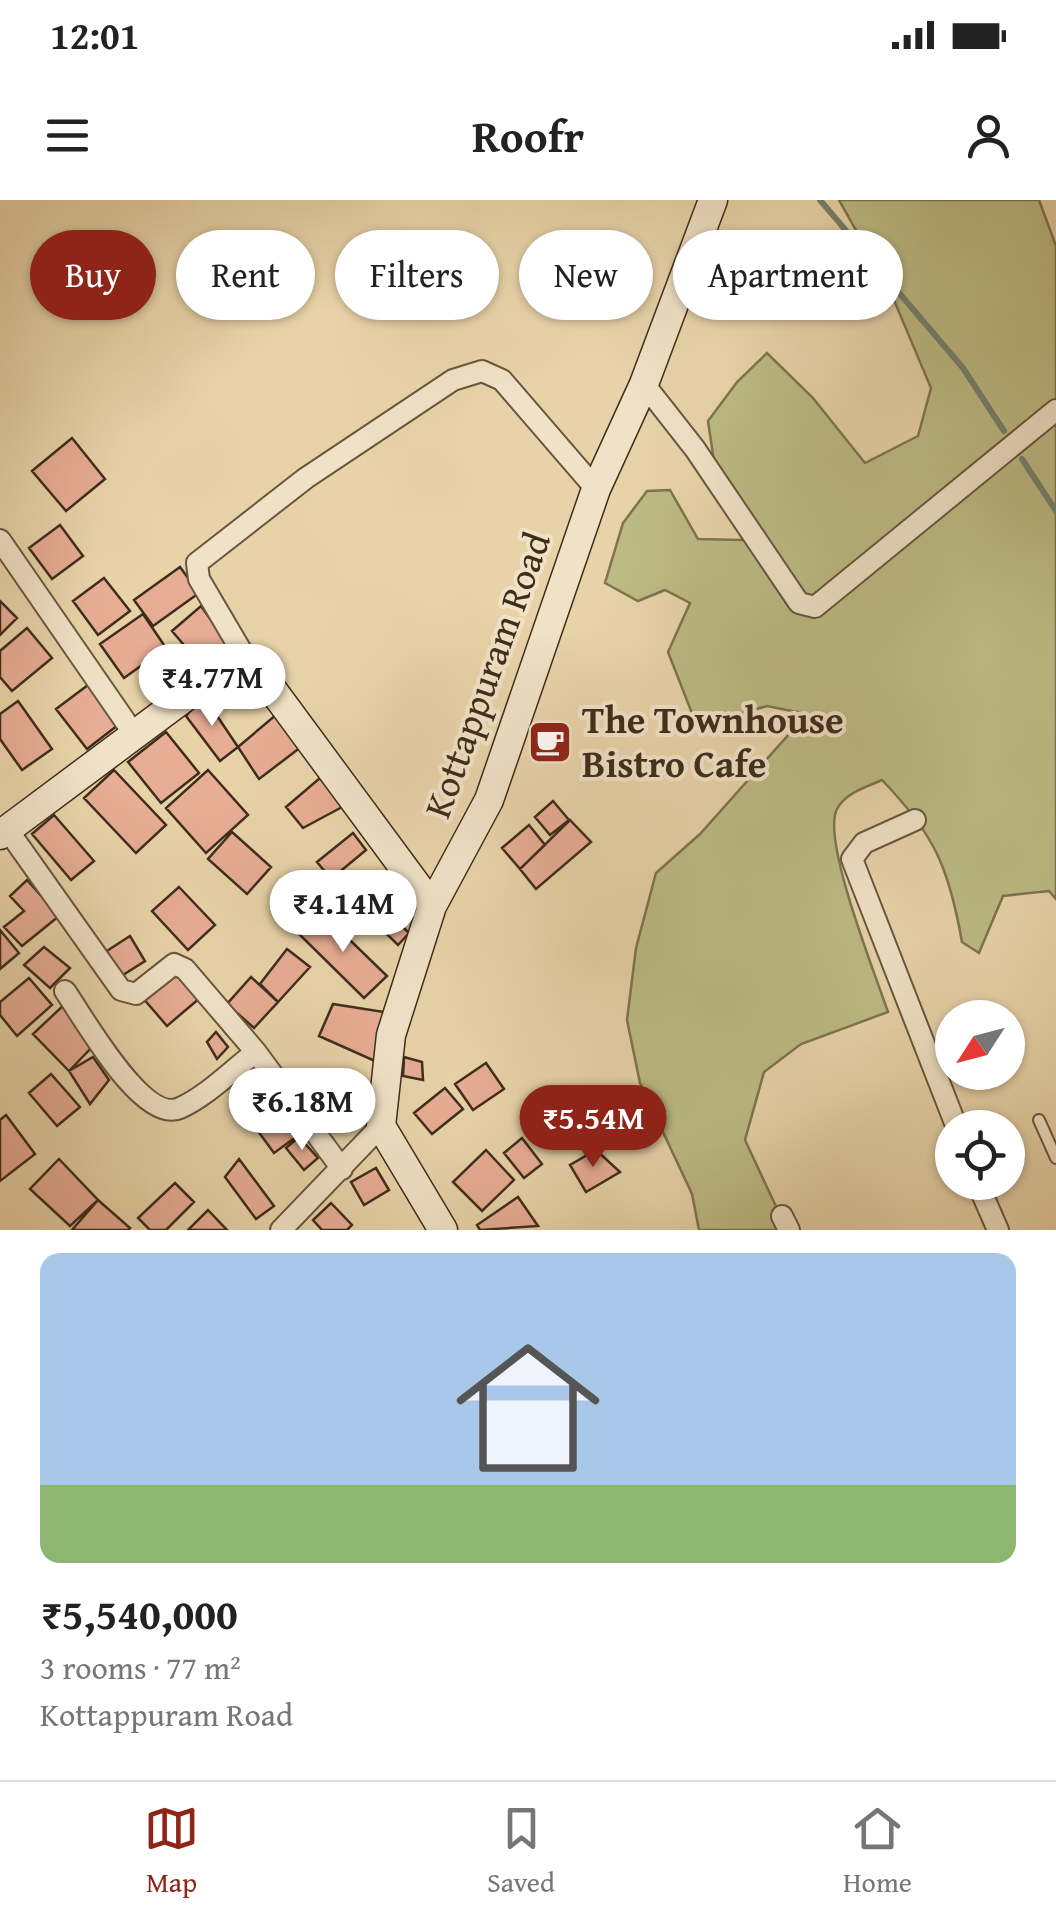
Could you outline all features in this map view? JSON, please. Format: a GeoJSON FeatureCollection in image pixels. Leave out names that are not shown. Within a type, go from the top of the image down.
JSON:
{"type":"FeatureCollection","features":[{"type":"Feature","properties":{"kind":"street","name":"Kottappuram Road"},"geometry":{"type":"LineString","coordinates":[[381,1126],[392,1035],[432,906],[489,800],[517,708],[596,490],[644,384],[713,200]]}},
{"type":"Feature","properties":{"kind":"street"},"geometry":{"type":"LineString","coordinates":[[432,906],[249,664],[199,579],[197,563],[306,478],[453,380],[482,371],[502,380],[596,490]]}},
{"type":"Feature","properties":{"kind":"street"},"geometry":{"type":"LineString","coordinates":[[644,384],[694,450],[798,604],[815,607],[1056,410]]}},
{"type":"Feature","properties":{"kind":"street"},"geometry":{"type":"LineString","coordinates":[[0,540],[134,734]]}},
{"type":"Feature","properties":{"kind":"street"},"geometry":{"type":"LineString","coordinates":[[249,664],[208,680],[4,832],[121,990],[136,994],[167,967],[179,964],[256,1052],[342,1169]]}},
{"type":"Feature","properties":{"kind":"street"},"geometry":{"type":"LineString","coordinates":[[915,820],[864,844],[852,859],[950,1110]]}},
{"type":"Feature","properties":{"kind":"street"},"geometry":{"type":"LineString","coordinates":[[65,991],[139,1094],[158,1109],[177,1110],[256,1052]]}},
{"type":"Feature","properties":{"kind":"street"},"geometry":{"type":"LineString","coordinates":[[281,1230],[381,1126],[444,1230]]}},
{"type":"Feature","properties":{"kind":"street"},"geometry":{"type":"LineString","coordinates":[[985,1200],[998,1230]]}},
{"type":"Feature","properties":{"kind":"lane"},"geometry":{"type":"LineString","coordinates":[[1039,1120],[1056,1158]]}},
{"type":"Feature","properties":{"kind":"shaded area"},"geometry":{"type":"Polygon","coordinates":[[[839,200],[1039,200],[1056,246],[1056,899],[1049,891],[1003,896],[979,953],[962,942],[937,854],[900,800],[882,780],[846,798],[837,809],[834,825],[837,848],[852,908],[888,1012],[801,1044],[764,1072],[745,1140],[787,1230],[699,1230],[692,1194],[640,1083],[627,1020],[636,948],[656,873],[700,834],[807,714],[767,706],[697,726],[668,652],[690,603],[665,590],[638,601],[605,583],[623,523],[647,491],[670,490],[698,539],[742,540],[740,516],[715,468],[708,421],[737,382],[767,353],[813,398],[865,463],[918,436],[931,388],[902,320],[903,230],[856,230],[839,200]]]}},
{"type":"Feature","properties":{"kind":"building"},"geometry":{"type":"Polygon","coordinates":[[[72,438],[105,479],[66,511],[32,471],[72,438]]]}},
{"type":"Feature","properties":{"kind":"building"},"geometry":{"type":"Polygon","coordinates":[[[60,525],[83,556],[52,579],[29,548],[60,525]]]}},
{"type":"Feature","properties":{"kind":"building"},"geometry":{"type":"Polygon","coordinates":[[[180,567],[199,593],[153,626],[134,600],[180,567]]]}},
{"type":"Feature","properties":{"kind":"building"},"geometry":{"type":"Polygon","coordinates":[[[104,578],[130,611],[98,635],[73,601],[104,578]]]}},
{"type":"Feature","properties":{"kind":"building"},"geometry":{"type":"Polygon","coordinates":[[[0,601],[17,618],[0,635],[0,601]]]}},
{"type":"Feature","properties":{"kind":"building"},"geometry":{"type":"Polygon","coordinates":[[[201,606],[231,648],[206,671],[172,631],[201,606]]]}},
{"type":"Feature","properties":{"kind":"building"},"geometry":{"type":"Polygon","coordinates":[[[143,614],[166,648],[124,678],[100,644],[143,614]]]}},
{"type":"Feature","properties":{"kind":"building"},"geometry":{"type":"Polygon","coordinates":[[[27,628],[52,658],[12,691],[0,677],[0,651],[27,628]]]}},
{"type":"Feature","properties":{"kind":"building"},"geometry":{"type":"Polygon","coordinates":[[[88,685],[118,725],[87,749],[56,709],[88,685]]]}},
{"type":"Feature","properties":{"kind":"building"},"geometry":{"type":"Polygon","coordinates":[[[203,695],[238,747],[220,761],[186,716],[203,695]]]}},
{"type":"Feature","properties":{"kind":"building"},"geometry":{"type":"Polygon","coordinates":[[[18,701],[52,749],[22,770],[0,739],[0,714],[18,701]]]}},
{"type":"Feature","properties":{"kind":"building"},"geometry":{"type":"Polygon","coordinates":[[[277,714],[301,747],[259,779],[238,747],[277,714]]]}},
{"type":"Feature","properties":{"kind":"building"},"geometry":{"type":"Polygon","coordinates":[[[166,732],[199,773],[161,803],[128,762],[166,732]]]}},
{"type":"Feature","properties":{"kind":"building"},"geometry":{"type":"Polygon","coordinates":[[[114,770],[166,825],[136,853],[84,798],[114,770]]]}},
{"type":"Feature","properties":{"kind":"building"},"geometry":{"type":"Polygon","coordinates":[[[208,770],[248,815],[206,853],[166,808],[208,770]]]}},
{"type":"Feature","properties":{"kind":"building"},"geometry":{"type":"Polygon","coordinates":[[[320,778],[344,806],[303,828],[286,807],[320,778]]]}},
{"type":"Feature","properties":{"kind":"building"},"geometry":{"type":"Polygon","coordinates":[[[553,801],[569,820],[550,835],[535,817],[553,801]]]}},
{"type":"Feature","properties":{"kind":"building"},"geometry":{"type":"Polygon","coordinates":[[[54,815],[94,861],[71,880],[32,834],[54,815]]]}},
{"type":"Feature","properties":{"kind":"building"},"geometry":{"type":"Polygon","coordinates":[[[570,820],[591,842],[536,889],[520,869],[570,820]]]}},
{"type":"Feature","properties":{"kind":"building"},"geometry":{"type":"Polygon","coordinates":[[[529,825],[545,845],[520,869],[502,848],[529,825]]]}},
{"type":"Feature","properties":{"kind":"building"},"geometry":{"type":"Polygon","coordinates":[[[232,832],[271,867],[247,894],[208,859],[232,832]]]}},
{"type":"Feature","properties":{"kind":"building"},"geometry":{"type":"Polygon","coordinates":[[[353,833],[366,850],[331,879],[317,862],[353,833]]]}},
{"type":"Feature","properties":{"kind":"building"},"geometry":{"type":"Polygon","coordinates":[[[27,880],[59,916],[22,946],[4,927],[24,911],[10,896],[27,880]]]}},
{"type":"Feature","properties":{"kind":"building"},"geometry":{"type":"Polygon","coordinates":[[[179,887],[215,925],[188,950],[152,911],[179,887]]]}},
{"type":"Feature","properties":{"kind":"building"},"geometry":{"type":"Polygon","coordinates":[[[375,899],[409,933],[398,945],[363,911],[375,899]]]}},
{"type":"Feature","properties":{"kind":"building"},"geometry":{"type":"Polygon","coordinates":[[[321,912],[387,976],[364,998],[299,934],[321,912]]]}},
{"type":"Feature","properties":{"kind":"building"},"geometry":{"type":"Polygon","coordinates":[[[0,930],[19,953],[0,969],[0,930]]]}},
{"type":"Feature","properties":{"kind":"building"},"geometry":{"type":"Polygon","coordinates":[[[130,936],[145,961],[115,980],[99,956],[130,936]]]}},
{"type":"Feature","properties":{"kind":"building"},"geometry":{"type":"Polygon","coordinates":[[[44,947],[70,968],[50,988],[24,965],[44,947]]]}},
{"type":"Feature","properties":{"kind":"building"},"geometry":{"type":"Polygon","coordinates":[[[287,949],[310,967],[278,1002],[260,984],[287,949]]]}},
{"type":"Feature","properties":{"kind":"building"},"geometry":{"type":"Polygon","coordinates":[[[177,968],[201,997],[167,1026],[142,997],[177,968]]]}},
{"type":"Feature","properties":{"kind":"building"},"geometry":{"type":"Polygon","coordinates":[[[251,977],[278,1002],[254,1028],[227,1004],[251,977]]]}},
{"type":"Feature","properties":{"kind":"building"},"geometry":{"type":"Polygon","coordinates":[[[29,978],[52,1005],[17,1036],[0,1015],[0,1002],[29,978]]]}},
{"type":"Feature","properties":{"kind":"building"},"geometry":{"type":"Polygon","coordinates":[[[66,1003],[93,1046],[69,1071],[33,1034],[66,1003]]]}},
{"type":"Feature","properties":{"kind":"building"},"geometry":{"type":"Polygon","coordinates":[[[333,1004],[384,1012],[377,1062],[319,1036],[333,1004]]]}},
{"type":"Feature","properties":{"kind":"building"},"geometry":{"type":"Polygon","coordinates":[[[216,1032],[228,1047],[217,1059],[207,1042],[216,1032]]]}},
{"type":"Feature","properties":{"kind":"building"},"geometry":{"type":"Polygon","coordinates":[[[93,1057],[109,1080],[90,1104],[69,1071],[93,1057]]]}},
{"type":"Feature","properties":{"kind":"building"},"geometry":{"type":"Polygon","coordinates":[[[404,1057],[422,1062],[423,1080],[403,1076],[404,1057]]]}},
{"type":"Feature","properties":{"kind":"building"},"geometry":{"type":"Polygon","coordinates":[[[486,1063],[504,1089],[473,1110],[455,1084],[486,1063]]]}},
{"type":"Feature","properties":{"kind":"building"},"geometry":{"type":"Polygon","coordinates":[[[51,1074],[80,1107],[57,1126],[29,1093],[51,1074]]]}},
{"type":"Feature","properties":{"kind":"building"},"geometry":{"type":"Polygon","coordinates":[[[445,1088],[463,1109],[432,1134],[414,1113],[445,1088]]]}},
{"type":"Feature","properties":{"kind":"building"},"geometry":{"type":"Polygon","coordinates":[[[282,1100],[304,1131],[274,1153],[252,1123],[282,1100]]]}},
{"type":"Feature","properties":{"kind":"building"},"geometry":{"type":"Polygon","coordinates":[[[564,1110],[581,1134],[569,1142],[554,1121],[564,1110]]]}},
{"type":"Feature","properties":{"kind":"building"},"geometry":{"type":"Polygon","coordinates":[[[6,1115],[35,1154],[0,1181],[0,1120],[6,1115]]]}},
{"type":"Feature","properties":{"kind":"building"},"geometry":{"type":"Polygon","coordinates":[[[299,1137],[318,1158],[304,1170],[286,1148],[299,1137]]]}},
{"type":"Feature","properties":{"kind":"building"},"geometry":{"type":"Polygon","coordinates":[[[522,1138],[542,1164],[524,1178],[504,1153],[522,1138]]]}},
{"type":"Feature","properties":{"kind":"building"},"geometry":{"type":"Polygon","coordinates":[[[486,1150],[514,1180],[482,1211],[453,1182],[486,1150]]]}},
{"type":"Feature","properties":{"kind":"building"},"geometry":{"type":"Polygon","coordinates":[[[596,1150],[620,1172],[586,1192],[570,1165],[596,1150]]]}},
{"type":"Feature","properties":{"kind":"building"},"geometry":{"type":"Polygon","coordinates":[[[59,1159],[98,1200],[70,1226],[30,1189],[59,1159]]]}},
{"type":"Feature","properties":{"kind":"building"},"geometry":{"type":"Polygon","coordinates":[[[239,1159],[274,1206],[256,1219],[225,1177],[239,1159]]]}},
{"type":"Feature","properties":{"kind":"building"},"geometry":{"type":"Polygon","coordinates":[[[376,1168],[389,1190],[364,1205],[351,1182],[376,1168]]]}},
{"type":"Feature","properties":{"kind":"building"},"geometry":{"type":"Polygon","coordinates":[[[175,1183],[194,1202],[166,1230],[150,1230],[138,1218],[175,1183]]]}},
{"type":"Feature","properties":{"kind":"building"},"geometry":{"type":"Polygon","coordinates":[[[518,1197],[538,1226],[480,1230],[477,1225],[518,1197]]]}},
{"type":"Feature","properties":{"kind":"building"},"geometry":{"type":"Polygon","coordinates":[[[98,1200],[130,1228],[72,1230],[98,1200]]]}},
{"type":"Feature","properties":{"kind":"building"},"geometry":{"type":"Polygon","coordinates":[[[331,1203],[352,1225],[347,1230],[322,1230],[313,1220],[331,1203]]]}},
{"type":"Feature","properties":{"kind":"building"},"geometry":{"type":"Polygon","coordinates":[[[208,1210],[227,1230],[188,1230],[208,1210]]]}},
{"type":"Feature","properties":{"kind":"waterway"},"geometry":{"type":"LineString","coordinates":[[820,200],[963,368],[1004,431]]}},
{"type":"Feature","properties":{"kind":"waterway"},"geometry":{"type":"LineString","coordinates":[[1022,459],[1056,511]]}},
{"type":"Feature","properties":{"kind":"place","name":"The Townhouse Bistro Cafe"},"geometry":{"type":"Point","coordinates":[550,742]}}]}
